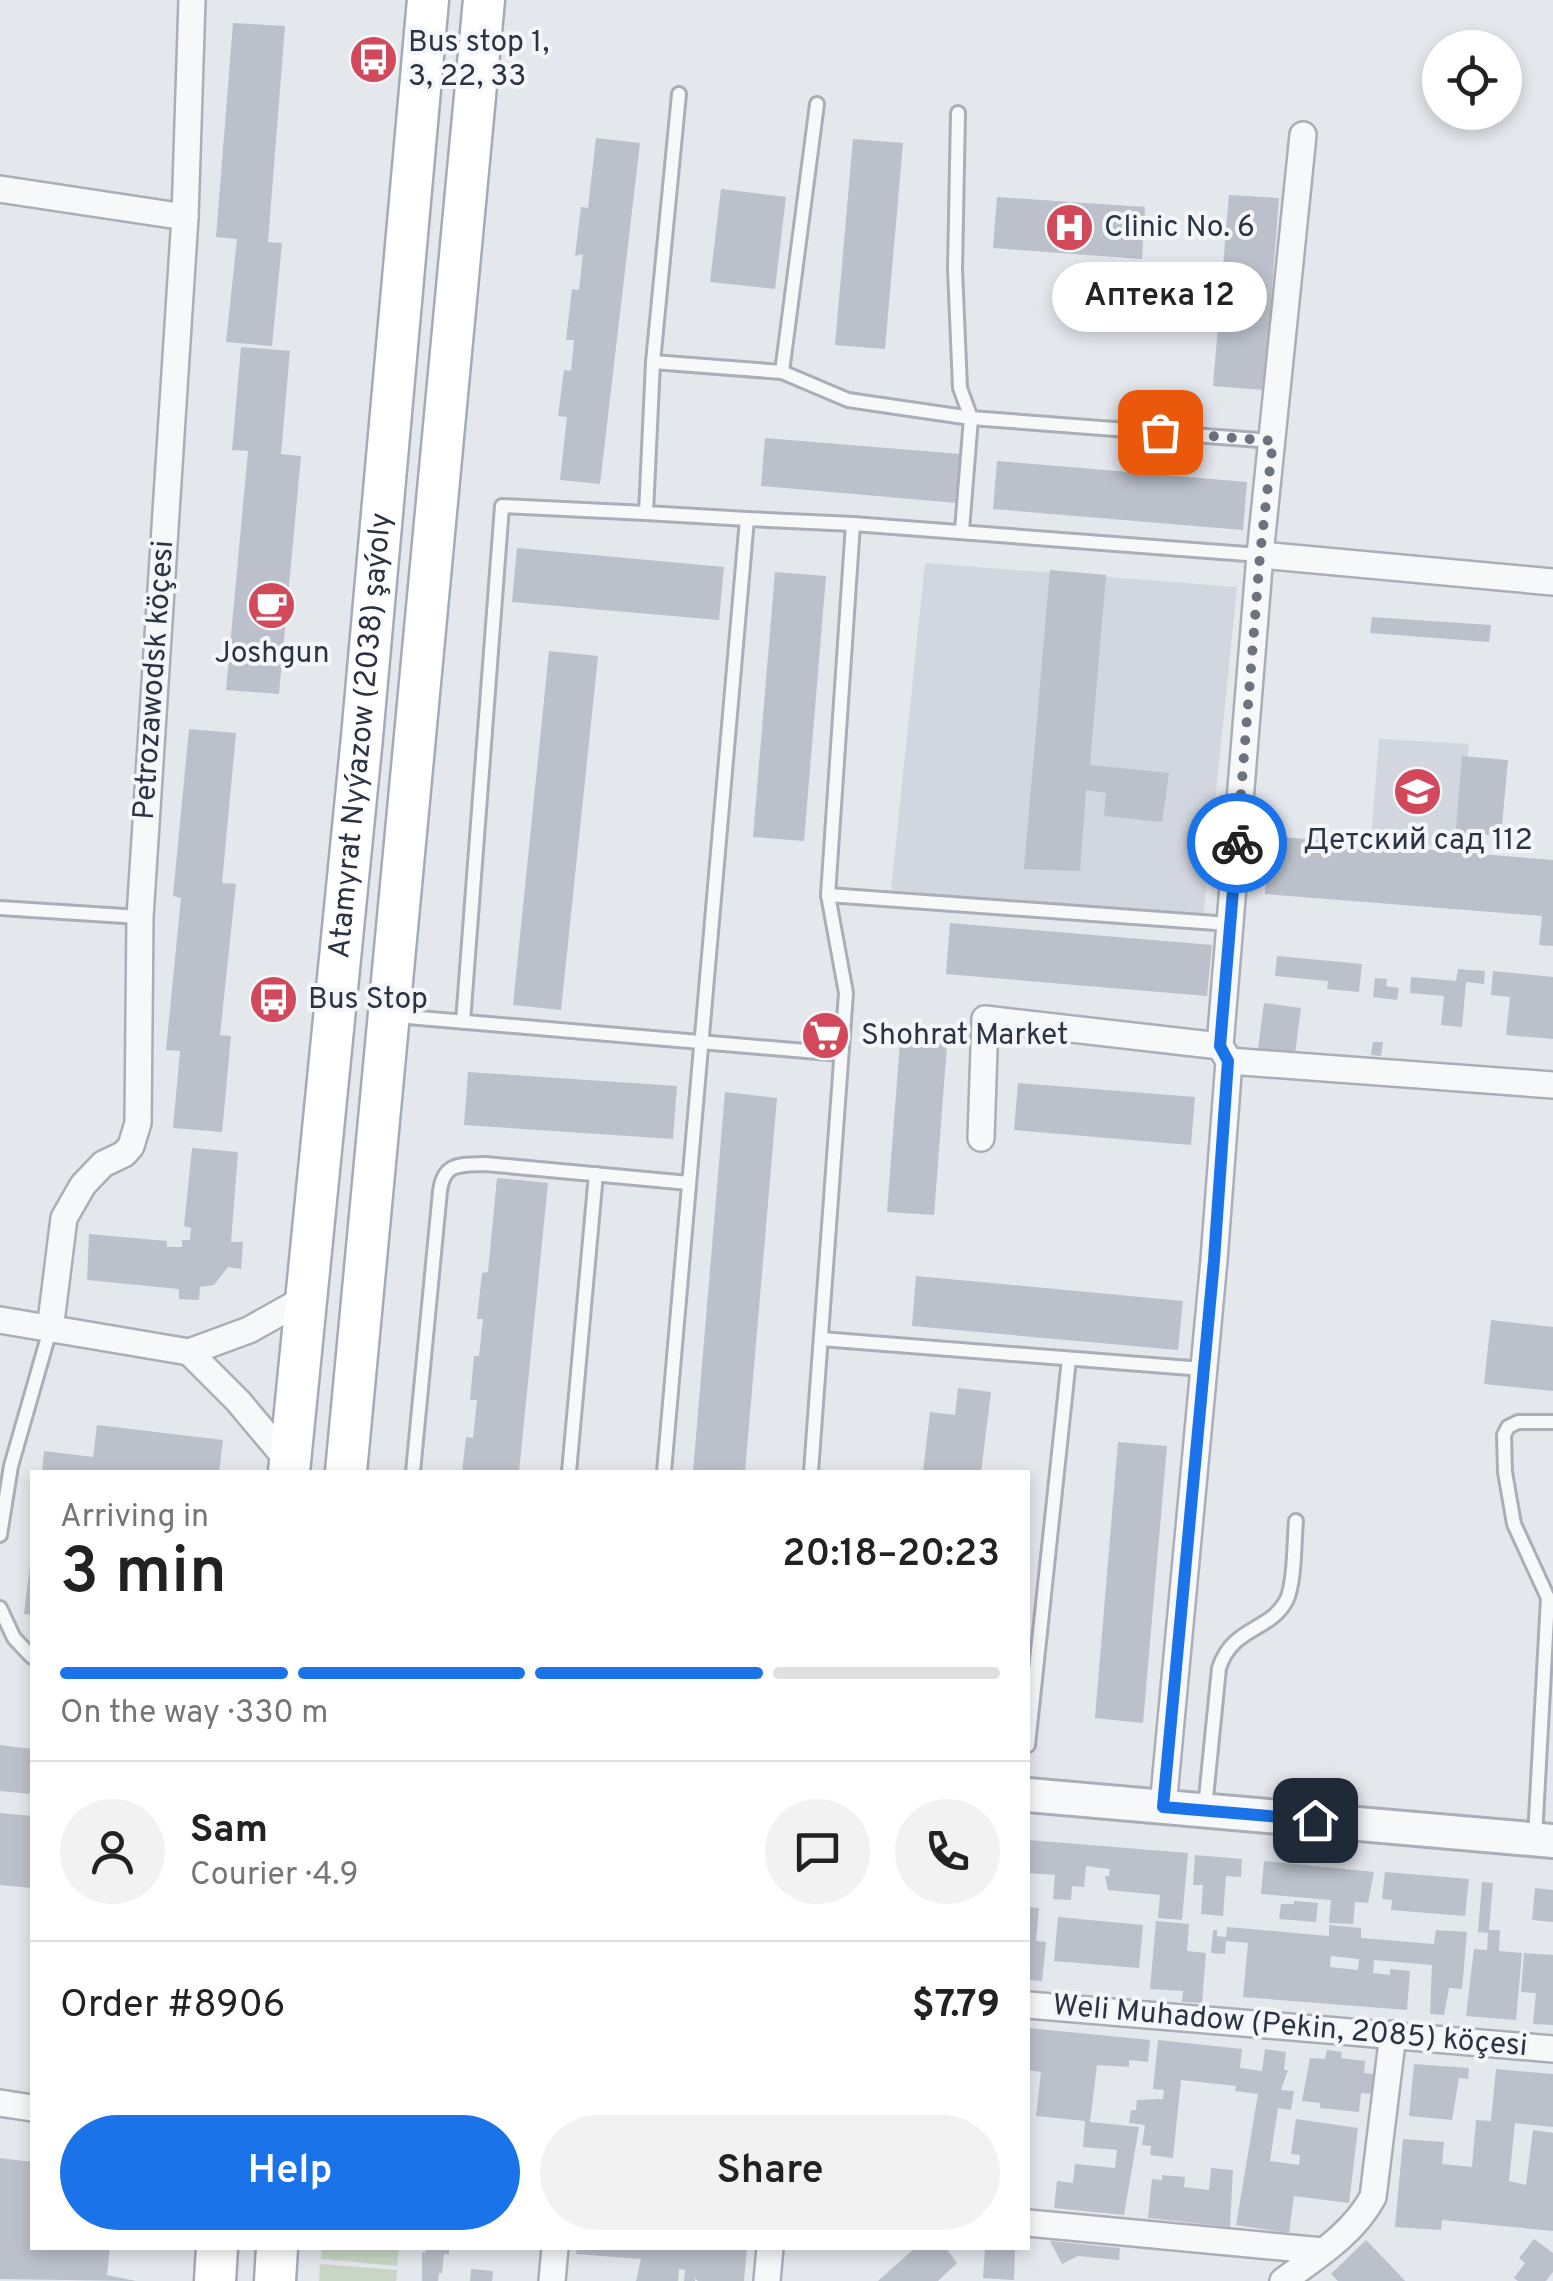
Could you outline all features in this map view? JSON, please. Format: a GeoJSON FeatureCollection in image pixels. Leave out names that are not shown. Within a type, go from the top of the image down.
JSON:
{"type":"FeatureCollection","features":[{"type":"Feature","properties":{"kind":"main road","name":"Atamyrat Nyýazow (2038) şaýoly"},"geometry":{"type":"LineString","coordinates":[[290,1468],[362,737],[428,0]]}},
{"type":"Feature","properties":{"kind":"main road","name":"Atamyrat Nyýazow (2038) şaýoly"},"geometry":{"type":"LineString","coordinates":[[346,1470],[484,0]]}},
{"type":"Feature","properties":{"kind":"main road"},"geometry":{"type":"LineString","coordinates":[[215,2281],[218,2250]]}},
{"type":"Feature","properties":{"kind":"main road"},"geometry":{"type":"LineString","coordinates":[[274,2281],[278,2250]]}},
{"type":"Feature","properties":{"kind":"street","name":"Petrozawodsk köçesi"},"geometry":{"type":"LineString","coordinates":[[50,1330],[64,1218],[84,1185],[104,1164],[124,1154],[138,1123],[140,917],[185,217],[192,0]]}},
{"type":"Feature","properties":{"kind":"street"},"geometry":{"type":"LineString","coordinates":[[1163,1807],[1203,1369],[1230,924],[1260,555],[1303,135]]}},
{"type":"Feature","properties":{"kind":"street"},"geometry":{"type":"LineString","coordinates":[[0,189],[185,217]]}},
{"type":"Feature","properties":{"kind":"street"},"geometry":{"type":"LineString","coordinates":[[1260,555],[1553,582]]}},
{"type":"Feature","properties":{"kind":"street"},"geometry":{"type":"LineString","coordinates":[[981,1138],[986,1019],[1224,1054],[1553,1085]]}},
{"type":"Feature","properties":{"kind":"street"},"geometry":{"type":"LineString","coordinates":[[0,1320],[189,1352],[249,1330],[306,1298]]}},
{"type":"Feature","properties":{"kind":"street"},"geometry":{"type":"LineString","coordinates":[[189,1352],[238,1401],[290,1468]]}},
{"type":"Feature","properties":{"kind":"street"},"geometry":{"type":"LineString","coordinates":[[1030,1795],[1544,1840]]}},
{"type":"Feature","properties":{"kind":"street","name":"Weli Muhadow (Pekin, 2085) köçesi"},"geometry":{"type":"LineString","coordinates":[[1030,2005],[1553,2049]]}},
{"type":"Feature","properties":{"kind":"street"},"geometry":{"type":"LineString","coordinates":[[1283,2281],[1363,2216],[1373,2197],[1393,2034]]}},
{"type":"Feature","properties":{"kind":"street"},"geometry":{"type":"LineString","coordinates":[[0,2103],[30,2108]]}},
{"type":"Feature","properties":{"kind":"street"},"geometry":{"type":"LineString","coordinates":[[1030,2223],[1323,2252]]}},
{"type":"Feature","properties":{"kind":"street"},"geometry":{"type":"LineString","coordinates":[[552,2281],[555,2250]]}},
{"type":"Feature","properties":{"kind":"street"},"geometry":{"type":"LineString","coordinates":[[767,2281],[770,2250]]}},
{"type":"Feature","properties":{"kind":"lane"},"geometry":{"type":"LineString","coordinates":[[646,513],[653,362],[679,94]]}},
{"type":"Feature","properties":{"kind":"lane"},"geometry":{"type":"LineString","coordinates":[[782,372],[817,104]]}},
{"type":"Feature","properties":{"kind":"lane"},"geometry":{"type":"LineString","coordinates":[[958,113],[955,270],[960,388],[971,418],[962,530]]}},
{"type":"Feature","properties":{"kind":"lane"},"geometry":{"type":"LineString","coordinates":[[653,362],[782,372],[848,400],[971,418],[1273,441]]}},
{"type":"Feature","properties":{"kind":"lane"},"geometry":{"type":"LineString","coordinates":[[464,1022],[502,506],[962,530],[1260,555]]}},
{"type":"Feature","properties":{"kind":"lane"},"geometry":{"type":"LineString","coordinates":[[664,1470],[747,519]]}},
{"type":"Feature","properties":{"kind":"lane"},"geometry":{"type":"LineString","coordinates":[[811,1470],[846,993],[828,895],[853,524]]}},
{"type":"Feature","properties":{"kind":"lane"},"geometry":{"type":"LineString","coordinates":[[828,895],[1230,924]]}},
{"type":"Feature","properties":{"kind":"lane"},"geometry":{"type":"LineString","coordinates":[[0,908],[140,917]]}},
{"type":"Feature","properties":{"kind":"lane"},"geometry":{"type":"LineString","coordinates":[[388,1016],[841,1054]]}},
{"type":"Feature","properties":{"kind":"lane"},"geometry":{"type":"LineString","coordinates":[[413,1470],[436,1230],[446,1170],[454,1165],[485,1164],[689,1183]]}},
{"type":"Feature","properties":{"kind":"lane"},"geometry":{"type":"LineString","coordinates":[[570,1470],[596,1174]]}},
{"type":"Feature","properties":{"kind":"lane"},"geometry":{"type":"LineString","coordinates":[[0,1535],[12,1466],[50,1330]]}},
{"type":"Feature","properties":{"kind":"lane"},"geometry":{"type":"LineString","coordinates":[[821,1339],[1203,1369]]}},
{"type":"Feature","properties":{"kind":"lane"},"geometry":{"type":"LineString","coordinates":[[1030,1726],[1069,1358]]}},
{"type":"Feature","properties":{"kind":"lane"},"geometry":{"type":"LineString","coordinates":[[1544,1840],[1548,1598],[1514,1524],[1505,1472],[1504,1435],[1518,1422],[1553,1422]]}},
{"type":"Feature","properties":{"kind":"lane"},"geometry":{"type":"LineString","coordinates":[[1205,1811],[1218,1668],[1224,1651],[1233,1641],[1279,1610],[1288,1598],[1296,1520]]}},
{"type":"Feature","properties":{"kind":"lane"},"geometry":{"type":"LineString","coordinates":[[0,1608],[14,1638],[30,1655]]}},
{"type":"Feature","properties":{"kind":"shaded area"},"geometry":{"type":"Polygon","coordinates":[[[925,563],[1237,587],[1203,920],[891,890],[925,563]]]}},
{"type":"Feature","properties":{"kind":"shaded area","name":"Детский сад 112"},"geometry":{"type":"Polygon","coordinates":[[[1379,739],[1469,744],[1454,848],[1371,839],[1379,739]]]}},
{"type":"Feature","properties":{"kind":"green space"},"geometry":{"type":"Polygon","coordinates":[[[322,2250],[399,2250],[397,2266],[321,2259],[322,2250]]]}},
{"type":"Feature","properties":{"kind":"green space"},"geometry":{"type":"Polygon","coordinates":[[[320,2264],[397,2270],[396,2281],[319,2281],[320,2264]]]}},
{"type":"Feature","properties":{"kind":"building"},"geometry":{"type":"Polygon","coordinates":[[[233,23],[285,26],[268,242],[282,243],[272,346],[226,342],[237,239],[216,237],[233,23]]]}},
{"type":"Feature","properties":{"kind":"building"},"geometry":{"type":"Polygon","coordinates":[[[596,138],[640,143],[600,484],[560,480],[567,417],[558,416],[564,370],[571,371],[574,340],[566,340],[572,289],[579,290],[583,254],[575,256],[581,207],[588,208],[596,138]]]}},
{"type":"Feature","properties":{"kind":"building"},"geometry":{"type":"Polygon","coordinates":[[[853,139],[903,143],[885,349],[835,345],[853,139]]]}},
{"type":"Feature","properties":{"kind":"building"},"geometry":{"type":"Polygon","coordinates":[[[721,189],[786,197],[775,289],[710,282],[721,189]]]}},
{"type":"Feature","properties":{"kind":"building"},"geometry":{"type":"Polygon","coordinates":[[[1229,195],[1279,198],[1264,390],[1213,386],[1229,195]]]}},
{"type":"Feature","properties":{"kind":"building","name":"Clinic No. 6"},"geometry":{"type":"Polygon","coordinates":[[[997,197],[1145,207],[1142,259],[993,248],[997,197]]]}},
{"type":"Feature","properties":{"kind":"building"},"geometry":{"type":"Polygon","coordinates":[[[241,347],[290,351],[281,454],[301,456],[279,694],[226,690],[248,451],[232,450],[241,347]]]}},
{"type":"Feature","properties":{"kind":"building"},"geometry":{"type":"Polygon","coordinates":[[[765,438],[960,454],[957,503],[761,486],[765,438]]]}},
{"type":"Feature","properties":{"kind":"building"},"geometry":{"type":"Polygon","coordinates":[[[997,461],[1247,482],[1243,530],[993,509],[997,461]]]}},
{"type":"Feature","properties":{"kind":"building"},"geometry":{"type":"Polygon","coordinates":[[[517,548],[724,567],[719,620],[512,602],[517,548]]]}},
{"type":"Feature","properties":{"kind":"building"},"geometry":{"type":"Polygon","coordinates":[[[1050,570],[1106,575],[1090,765],[1169,773],[1162,822],[1104,816],[1106,793],[1086,790],[1080,871],[1024,869],[1050,570]]]}},
{"type":"Feature","properties":{"kind":"building"},"geometry":{"type":"Polygon","coordinates":[[[775,572],[826,576],[804,841],[753,837],[775,572]]]}},
{"type":"Feature","properties":{"kind":"building"},"geometry":{"type":"Polygon","coordinates":[[[1372,617],[1491,625],[1489,642],[1370,633],[1372,617]]]}},
{"type":"Feature","properties":{"kind":"building"},"geometry":{"type":"Polygon","coordinates":[[[549,651],[598,656],[561,1010],[513,1005],[549,651]]]}},
{"type":"Feature","properties":{"kind":"building"},"geometry":{"type":"Polygon","coordinates":[[[189,729],[236,733],[222,883],[236,884],[220,1035],[231,1036],[222,1132],[173,1128],[180,1051],[166,1050],[181,898],[173,896],[189,729]]]}},
{"type":"Feature","properties":{"kind":"building"},"geometry":{"type":"Polygon","coordinates":[[[1462,756],[1508,760],[1501,836],[1481,834],[1479,854],[1553,860],[1553,946],[1539,945],[1542,916],[1265,894],[1270,836],[1454,852],[1462,756]]]}},
{"type":"Feature","properties":{"kind":"building"},"geometry":{"type":"Polygon","coordinates":[[[950,923],[1212,945],[1207,996],[946,974],[950,923]]]}},
{"type":"Feature","properties":{"kind":"building"},"geometry":{"type":"Polygon","coordinates":[[[1277,956],[1362,964],[1359,992],[1327,989],[1328,981],[1275,976],[1277,956]]]}},
{"type":"Feature","properties":{"kind":"building"},"geometry":{"type":"Polygon","coordinates":[[[1458,969],[1485,971],[1484,984],[1466,982],[1462,1027],[1441,1025],[1444,996],[1410,993],[1411,977],[1456,981],[1458,969]]]}},
{"type":"Feature","properties":{"kind":"building"},"geometry":{"type":"Polygon","coordinates":[[[1493,971],[1553,977],[1553,1039],[1506,1035],[1510,997],[1491,995],[1493,971]]]}},
{"type":"Feature","properties":{"kind":"building"},"geometry":{"type":"Polygon","coordinates":[[[1375,978],[1387,979],[1386,986],[1399,988],[1397,1000],[1373,997],[1375,978]]]}},
{"type":"Feature","properties":{"kind":"building"},"geometry":{"type":"Polygon","coordinates":[[[1264,1003],[1301,1008],[1295,1054],[1258,1049],[1264,1003]]]}},
{"type":"Feature","properties":{"kind":"building"},"geometry":{"type":"Polygon","coordinates":[[[901,1029],[948,1032],[934,1215],[887,1212],[901,1029]]]}},
{"type":"Feature","properties":{"kind":"building"},"geometry":{"type":"Polygon","coordinates":[[[1373,1042],[1383,1042],[1381,1056],[1371,1055],[1373,1042]]]}},
{"type":"Feature","properties":{"kind":"building"},"geometry":{"type":"Polygon","coordinates":[[[468,1072],[677,1086],[673,1139],[464,1125],[468,1072]]]}},
{"type":"Feature","properties":{"kind":"building"},"geometry":{"type":"Polygon","coordinates":[[[1018,1083],[1195,1097],[1191,1145],[1014,1130],[1018,1083]]]}},
{"type":"Feature","properties":{"kind":"building"},"geometry":{"type":"Polygon","coordinates":[[[725,1092],[777,1098],[745,1470],[693,1470],[725,1092]]]}},
{"type":"Feature","properties":{"kind":"building"},"geometry":{"type":"Polygon","coordinates":[[[192,1148],[238,1152],[231,1242],[243,1242],[241,1269],[228,1267],[214,1285],[200,1287],[199,1300],[179,1299],[179,1289],[87,1280],[89,1234],[167,1241],[167,1247],[182,1247],[182,1240],[190,1240],[191,1228],[184,1226],[192,1148]]]}},
{"type":"Feature","properties":{"kind":"building"},"geometry":{"type":"Polygon","coordinates":[[[497,1178],[548,1183],[519,1470],[462,1470],[466,1437],[473,1438],[477,1400],[470,1400],[474,1356],[479,1356],[483,1319],[477,1319],[482,1273],[488,1272],[497,1178]]]}},
{"type":"Feature","properties":{"kind":"building"},"geometry":{"type":"Polygon","coordinates":[[[916,1276],[1183,1301],[1178,1350],[912,1326],[916,1276]]]}},
{"type":"Feature","properties":{"kind":"building"},"geometry":{"type":"Polygon","coordinates":[[[1491,1320],[1553,1327],[1553,1391],[1484,1384],[1491,1320]]]}},
{"type":"Feature","properties":{"kind":"building"},"geometry":{"type":"Polygon","coordinates":[[[958,1388],[991,1392],[981,1470],[923,1470],[930,1412],[955,1415],[958,1388]]]}},
{"type":"Feature","properties":{"kind":"building"},"geometry":{"type":"Polygon","coordinates":[[[97,1425],[223,1440],[219,1470],[42,1470],[44,1451],[93,1457],[97,1425]]]}},
{"type":"Feature","properties":{"kind":"building"},"geometry":{"type":"Polygon","coordinates":[[[1118,1442],[1167,1446],[1143,1723],[1095,1718],[1118,1442]]]}},
{"type":"Feature","properties":{"kind":"building"},"geometry":{"type":"Polygon","coordinates":[[[30,1565],[30,1615],[24,1614],[30,1565]]]}},
{"type":"Feature","properties":{"kind":"building"},"geometry":{"type":"Polygon","coordinates":[[[0,1745],[30,1749],[30,1794],[0,1791],[0,1745]]]}},
{"type":"Feature","properties":{"kind":"building"},"geometry":{"type":"Polygon","coordinates":[[[0,1813],[30,1816],[30,1888],[0,1885],[0,1813]]]}},
{"type":"Feature","properties":{"kind":"building"},"geometry":{"type":"Polygon","coordinates":[[[1030,1840],[1188,1853],[1182,1920],[1158,1918],[1160,1895],[1108,1890],[1105,1876],[1109,1876],[1110,1869],[1086,1866],[1084,1887],[1072,1886],[1071,1900],[1053,1899],[1055,1875],[1030,1873],[1030,1840]]]}},
{"type":"Feature","properties":{"kind":"building"},"geometry":{"type":"Polygon","coordinates":[[[1195,1855],[1242,1859],[1241,1877],[1226,1876],[1223,1916],[1201,1914],[1203,1885],[1193,1885],[1195,1855]]]}},
{"type":"Feature","properties":{"kind":"building"},"geometry":{"type":"Polygon","coordinates":[[[1264,1861],[1374,1872],[1368,1903],[1355,1902],[1353,1924],[1329,1923],[1331,1900],[1261,1894],[1264,1861]]]}},
{"type":"Feature","properties":{"kind":"building"},"geometry":{"type":"Polygon","coordinates":[[[1385,1872],[1469,1879],[1465,1916],[1391,1910],[1392,1900],[1382,1899],[1385,1872]]]}},
{"type":"Feature","properties":{"kind":"building"},"geometry":{"type":"Polygon","coordinates":[[[1482,1882],[1493,1883],[1489,1930],[1500,1930],[1499,1951],[1522,1953],[1516,2020],[1466,2016],[1474,1949],[1487,1950],[1488,1933],[1478,1932],[1482,1882]]]}},
{"type":"Feature","properties":{"kind":"building"},"geometry":{"type":"Polygon","coordinates":[[[1535,1888],[1553,1890],[1553,1922],[1532,1920],[1535,1888]]]}},
{"type":"Feature","properties":{"kind":"building"},"geometry":{"type":"Polygon","coordinates":[[[1318,1903],[1316,1922],[1279,1919],[1281,1904],[1318,1903]]]}},
{"type":"Feature","properties":{"kind":"building"},"geometry":{"type":"Polygon","coordinates":[[[1030,1907],[1039,1908],[1036,1941],[1046,1942],[1042,1981],[1030,1980],[1030,1907]]]}},
{"type":"Feature","properties":{"kind":"building"},"geometry":{"type":"Polygon","coordinates":[[[1058,1917],[1143,1925],[1139,1968],[1054,1961],[1058,1917]]]}},
{"type":"Feature","properties":{"kind":"building"},"geometry":{"type":"Polygon","coordinates":[[[1156,1921],[1189,1924],[1187,1951],[1206,1953],[1202,2003],[1182,2002],[1183,1991],[1150,1989],[1156,1921]]]}},
{"type":"Feature","properties":{"kind":"building"},"geometry":{"type":"Polygon","coordinates":[[[1329,1925],[1361,1928],[1361,1938],[1434,1944],[1436,1930],[1467,1932],[1462,1989],[1449,1988],[1444,2015],[1430,2014],[1432,1965],[1374,1960],[1373,1973],[1390,1975],[1390,1969],[1410,1971],[1407,2010],[1243,1997],[1248,1943],[1226,1941],[1225,1954],[1211,1953],[1213,1930],[1217,1930],[1217,1936],[1226,1937],[1227,1927],[1329,1936],[1329,1925]],[[1331,1956],[1330,1967],[1358,1970],[1359,1959],[1331,1956]]]}},
{"type":"Feature","properties":{"kind":"building"},"geometry":{"type":"Polygon","coordinates":[[[1524,1953],[1553,1955],[1553,2025],[1533,2024],[1536,1993],[1521,1992],[1524,1953]]]}},
{"type":"Feature","properties":{"kind":"building"},"geometry":{"type":"Polygon","coordinates":[[[1030,2028],[1150,2040],[1148,2062],[1129,2060],[1129,2067],[1097,2065],[1090,2122],[1139,2127],[1124,2215],[1054,2208],[1057,2181],[1073,2183],[1075,2164],[1115,2168],[1117,2150],[1083,2147],[1085,2121],[1036,2116],[1041,2072],[1030,2070],[1030,2028]]]}},
{"type":"Feature","properties":{"kind":"building"},"geometry":{"type":"Polygon","coordinates":[[[1158,2040],[1242,2049],[1240,2068],[1262,2071],[1265,2049],[1286,2052],[1284,2070],[1288,2070],[1281,2090],[1294,2091],[1291,2110],[1278,2108],[1270,2161],[1299,2165],[1300,2155],[1291,2154],[1296,2119],[1358,2128],[1349,2203],[1294,2196],[1289,2233],[1236,2225],[1258,2094],[1235,2091],[1236,2086],[1181,2080],[1173,2158],[1150,2155],[1151,2146],[1142,2145],[1145,2125],[1129,2123],[1137,2100],[1163,2099],[1164,2090],[1153,2089],[1158,2040]]]}},
{"type":"Feature","properties":{"kind":"building"},"geometry":{"type":"Polygon","coordinates":[[[1327,2050],[1342,2052],[1341,2058],[1365,2061],[1364,2073],[1374,2074],[1372,2094],[1361,2093],[1359,2112],[1320,2108],[1320,2103],[1302,2101],[1310,2058],[1325,2059],[1327,2050]]]}},
{"type":"Feature","properties":{"kind":"building"},"geometry":{"type":"Polygon","coordinates":[[[1414,2064],[1469,2068],[1468,2079],[1459,2078],[1452,2120],[1409,2116],[1414,2064]]]}},
{"type":"Feature","properties":{"kind":"building"},"geometry":{"type":"Polygon","coordinates":[[[1496,2069],[1553,2074],[1553,2127],[1515,2123],[1509,2181],[1526,2185],[1533,2130],[1553,2133],[1553,2231],[1442,2220],[1441,2230],[1395,2227],[1403,2139],[1444,2142],[1442,2164],[1472,2167],[1476,2120],[1491,2121],[1496,2069]]]}},
{"type":"Feature","properties":{"kind":"building"},"geometry":{"type":"Polygon","coordinates":[[[0,2158],[30,2162],[30,2250],[110,2250],[107,2275],[136,2281],[0,2279],[0,2158]]]}},
{"type":"Feature","properties":{"kind":"building"},"geometry":{"type":"Polygon","coordinates":[[[1211,2168],[1233,2170],[1230,2227],[1148,2218],[1152,2179],[1162,2180],[1162,2175],[1185,2177],[1184,2187],[1209,2190],[1211,2168]]]}},
{"type":"Feature","properties":{"kind":"building"},"geometry":{"type":"Polygon","coordinates":[[[1534,2239],[1553,2253],[1553,2272],[1546,2281],[1518,2281],[1514,2278],[1525,2263],[1519,2258],[1534,2239]]]}},
{"type":"Feature","properties":{"kind":"building"},"geometry":{"type":"Polygon","coordinates":[[[1366,2240],[1405,2281],[1338,2281],[1331,2274],[1366,2240]]]}},
{"type":"Feature","properties":{"kind":"building"},"geometry":{"type":"Polygon","coordinates":[[[1050,2241],[1120,2248],[1119,2260],[1078,2256],[1062,2264],[1050,2241]]]}},
{"type":"Feature","properties":{"kind":"building"},"geometry":{"type":"Polygon","coordinates":[[[449,2250],[449,2255],[444,2254],[438,2281],[422,2281],[422,2252],[449,2250]]]}},
{"type":"Feature","properties":{"kind":"building"},"geometry":{"type":"Polygon","coordinates":[[[577,2250],[747,2250],[744,2281],[684,2281],[685,2270],[679,2269],[678,2281],[636,2281],[641,2259],[576,2254],[577,2250]]]}},
{"type":"Feature","properties":{"kind":"building"},"geometry":{"type":"Polygon","coordinates":[[[913,2250],[947,2250],[957,2263],[938,2281],[878,2281],[913,2250]]]}},
{"type":"Feature","properties":{"kind":"building"},"geometry":{"type":"Polygon","coordinates":[[[985,2250],[1015,2250],[1014,2280],[983,2278],[985,2250]]]}},
{"type":"Feature","properties":{"kind":"building"},"geometry":{"type":"Polygon","coordinates":[[[471,2269],[493,2271],[492,2281],[470,2281],[471,2269]]]}},
{"type":"Feature","properties":{"kind":"way so far"},"geometry":{"type":"LineString","coordinates":[[1160,432],[1273,441],[1237,843]]}},
{"type":"Feature","properties":{"kind":"place","name":"Bus stop 1, 3, 22, 33"},"geometry":{"type":"Point","coordinates":[373,60]}},
{"type":"Feature","properties":{"kind":"place","name":"Clinic No. 6"},"geometry":{"type":"Point","coordinates":[1069,228]}},
{"type":"Feature","properties":{"kind":"place","name":"Аптека 12"},"geometry":{"type":"Point","coordinates":[1160,432]}},
{"type":"Feature","properties":{"kind":"place","name":"Joshgun"},"geometry":{"type":"Point","coordinates":[272,605]}},
{"type":"Feature","properties":{"kind":"place","name":"Детский сад 112"},"geometry":{"type":"Point","coordinates":[1418,792]}},
{"type":"Feature","properties":{"kind":"place","name":"Bus Stop"},"geometry":{"type":"Point","coordinates":[273,1000]}},
{"type":"Feature","properties":{"kind":"place","name":"Shohrat Market"},"geometry":{"type":"Point","coordinates":[826,1036]}},
{"type":"Feature","properties":{"kind":"route"},"geometry":{"type":"LineString","coordinates":[[1237,843],[1220,1046],[1228,1061],[1214,1260],[1163,1807],[1315,1820]]}}]}
